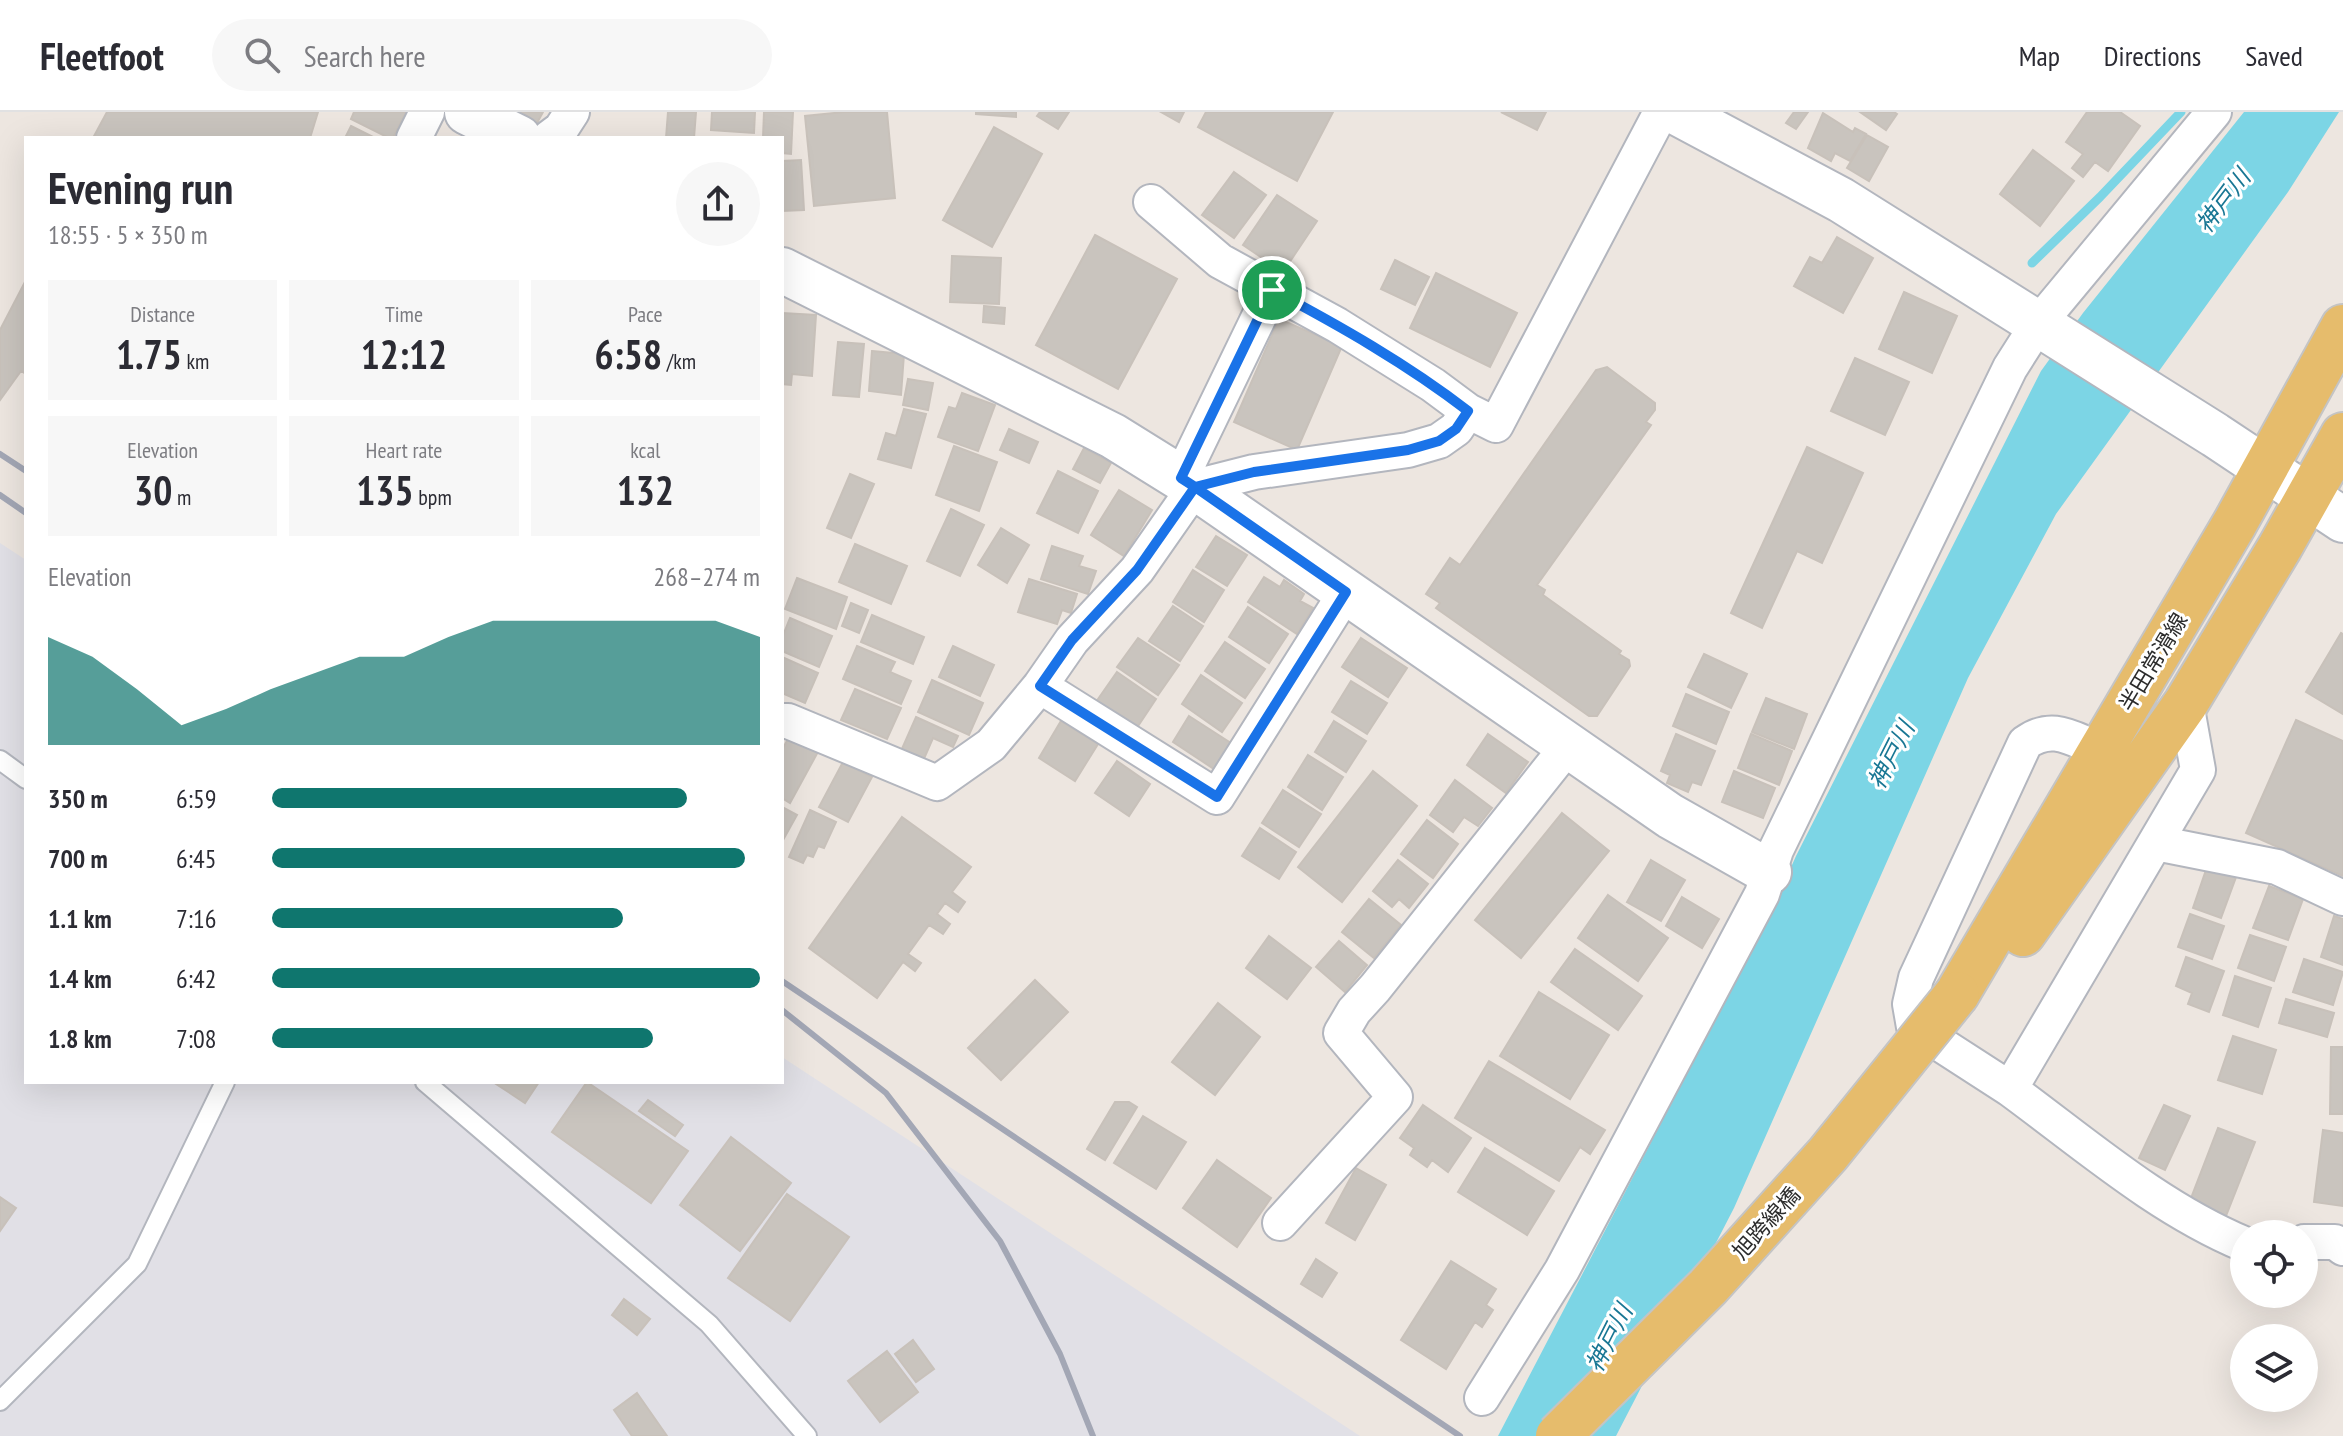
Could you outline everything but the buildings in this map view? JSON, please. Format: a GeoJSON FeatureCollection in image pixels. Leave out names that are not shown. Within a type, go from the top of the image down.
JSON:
{"type":"FeatureCollection","features":[{"type":"Feature","properties":{"kind":"main road","name":"半田常滑線"},"geometry":{"type":"LineString","coordinates":[[1966,998],[2101,750],[2265,469],[2343,327]]}},
{"type":"Feature","properties":{"kind":"main road"},"geometry":{"type":"LineString","coordinates":[[1966,998],[2186,703],[2326,508],[2343,435]]}},
{"type":"Feature","properties":{"kind":"main road","name":"旭跨線橋"},"geometry":{"type":"LineString","coordinates":[[1558,1436],[1718,1276],[1966,998]]}},
{"type":"Feature","properties":{"kind":"main road","name":"旭跨線橋"},"geometry":{"type":"LineString","coordinates":[[1581,1436],[1686,1341],[1843,1166],[1966,998]]}},
{"type":"Feature","properties":{"kind":"street"},"geometry":{"type":"LineString","coordinates":[[415,136],[427,112]]}},
{"type":"Feature","properties":{"kind":"street"},"geometry":{"type":"LineString","coordinates":[[467,112],[515,136]]}},
{"type":"Feature","properties":{"kind":"street"},"geometry":{"type":"LineString","coordinates":[[552,136],[561,129],[572,112]]}},
{"type":"Feature","properties":{"kind":"street"},"geometry":{"type":"LineString","coordinates":[[1151,202],[1220,261],[1337,325],[1433,385],[1468,411],[1496,425],[1661,112]]}},
{"type":"Feature","properties":{"kind":"street"},"geometry":{"type":"LineString","coordinates":[[1676,112],[1841,200],[2326,508]]}},
{"type":"Feature","properties":{"kind":"street"},"geometry":{"type":"LineString","coordinates":[[1482,1398],[1562,1270],[1762,894],[1776,850],[2003,382],[2038,324],[2214,112]]}},
{"type":"Feature","properties":{"kind":"street"},"geometry":{"type":"LineString","coordinates":[[784,271],[1113,436],[1188,483],[1670,816],[1769,872]]}},
{"type":"Feature","properties":{"kind":"street"},"geometry":{"type":"LineString","coordinates":[[784,721],[937,783],[991,745],[1040,686],[1072,640],[1137,570],[1188,483],[1272,290]]}},
{"type":"Feature","properties":{"kind":"street"},"geometry":{"type":"LineString","coordinates":[[1188,483],[1408,450],[1439,441],[1456,429],[1468,411]]}},
{"type":"Feature","properties":{"kind":"street"},"geometry":{"type":"LineString","coordinates":[[1040,686],[1217,797],[1346,592]]}},
{"type":"Feature","properties":{"kind":"street"},"geometry":{"type":"LineString","coordinates":[[2010,1089],[2198,770],[2186,703]]}},
{"type":"Feature","properties":{"kind":"street"},"geometry":{"type":"LineString","coordinates":[[2101,750],[2055,733],[2039,733],[2025,743],[1916,978],[1910,1004],[1914,1027],[2010,1089],[2160,1199],[2230,1238]]}},
{"type":"Feature","properties":{"kind":"street"},"geometry":{"type":"LineString","coordinates":[[1280,1223],[1395,1097],[1341,1033],[1354,1011],[1568,746]]}},
{"type":"Feature","properties":{"kind":"street"},"geometry":{"type":"LineString","coordinates":[[2156,843],[2277,867],[2343,898]]}},
{"type":"Feature","properties":{"kind":"street"},"geometry":{"type":"LineString","coordinates":[[2318,1242],[2335,1242],[2343,1248]]}},
{"type":"Feature","properties":{"kind":"lane"},"geometry":{"type":"LineString","coordinates":[[0,760],[24,778]]}},
{"type":"Feature","properties":{"kind":"lane"},"geometry":{"type":"LineString","coordinates":[[0,1401],[137,1264],[224,1084]]}},
{"type":"Feature","properties":{"kind":"lane"},"geometry":{"type":"LineString","coordinates":[[427,1084],[709,1324],[807,1436]]}},
{"type":"Feature","properties":{"kind":"shaded area"},"geometry":{"type":"Polygon","coordinates":[[[0,543],[24,559],[24,1084],[784,1084],[784,1058],[1360,1436],[0,1436],[0,543]]]}},
{"type":"Feature","properties":{"kind":"water","name":"神戸川"},"geometry":{"type":"Polygon","coordinates":[[[2244,112],[2339,112],[2288,192],[2056,514],[1968,678],[1734,1208],[1616,1436],[1498,1436],[1772,910],[1796,856],[2041,371],[2083,313],[2244,112]]]}},
{"type":"Feature","properties":{"kind":"waterway"},"geometry":{"type":"LineString","coordinates":[[2032,263],[2181,112]]}},
{"type":"Feature","properties":{"kind":"railway"},"geometry":{"type":"LineString","coordinates":[[0,454],[24,470]]}},
{"type":"Feature","properties":{"kind":"railway"},"geometry":{"type":"LineString","coordinates":[[0,495],[24,512]]}},
{"type":"Feature","properties":{"kind":"railway"},"geometry":{"type":"LineString","coordinates":[[784,982],[1460,1436]]}},
{"type":"Feature","properties":{"kind":"railway"},"geometry":{"type":"LineString","coordinates":[[784,1012],[886,1093],[1000,1241],[1060,1354],[1093,1436]]}},
{"type":"Feature","properties":{"kind":"route"},"geometry":{"type":"LineString","coordinates":[[1272,290],[1181,478],[1195,487],[1346,592],[1217,797],[1040,686],[1072,640],[1137,570],[1195,487],[1254,472],[1408,450],[1439,441],[1456,429],[1468,411],[1433,385],[1337,325],[1272,290]]}}]}
